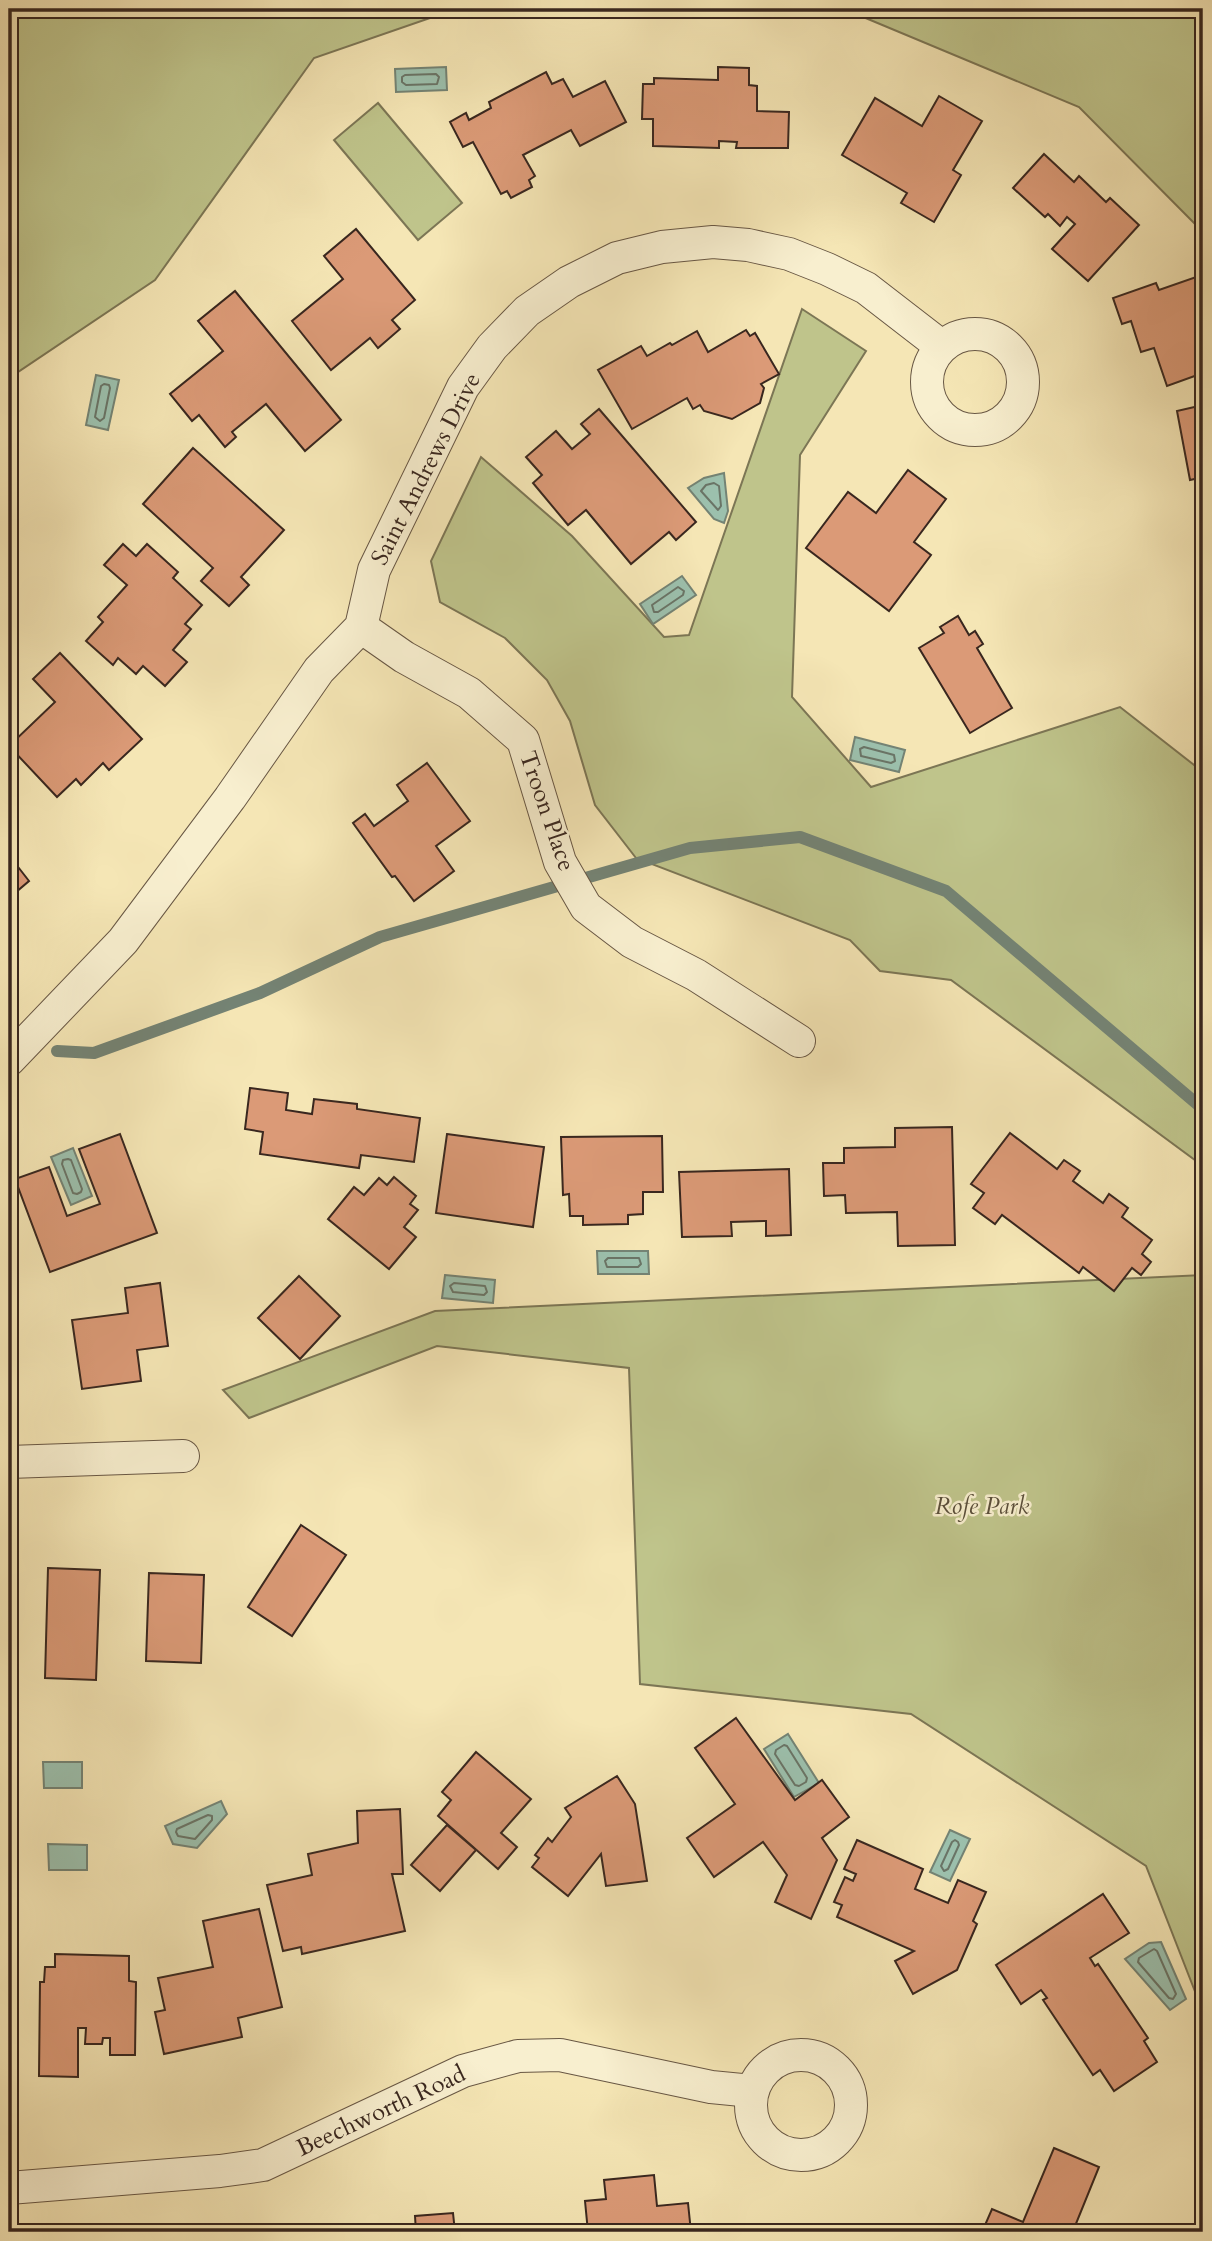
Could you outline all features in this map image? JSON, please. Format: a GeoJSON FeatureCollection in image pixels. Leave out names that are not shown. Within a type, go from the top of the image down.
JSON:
{"type":"FeatureCollection","features":[{"type":"Feature","properties":{"kind":"street","name":"Saint Andrews Drive"},"geometry":{"type":"LineString","coordinates":[[361,627],[374,570],[463,387],[492,347],[527,311],[569,282],[617,258],[662,247],[713,242],[748,245],[789,254],[866,288],[941,346]]}},
{"type":"Feature","properties":{"kind":"street","name":"Troon Place"},"geometry":{"type":"LineString","coordinates":[[361,627],[404,657],[469,693],[523,740],[560,862],[586,907],[632,942],[696,975],[799,1041]]}},
{"type":"Feature","properties":{"kind":"street"},"geometry":{"type":"LineString","coordinates":[[9,1060],[123,941],[230,798],[319,670],[361,627]]}},
{"type":"Feature","properties":{"kind":"street"},"geometry":{"type":"LineString","coordinates":[[9,1461],[183,1456]]}},
{"type":"Feature","properties":{"kind":"street","name":"Beechworth Road"},"geometry":{"type":"LineString","coordinates":[[9,2188],[263,2165],[463,2071],[518,2056],[560,2056],[711,2087],[752,2091]]}},
{"type":"Feature","properties":{"kind":"green space"},"geometry":{"type":"Polygon","coordinates":[[[9,9],[456,9],[314,58],[155,280],[9,378],[9,9]]]}},
{"type":"Feature","properties":{"kind":"green space"},"geometry":{"type":"Polygon","coordinates":[[[844,9],[1203,9],[1203,232],[1079,107],[844,9]]]}},
{"type":"Feature","properties":{"kind":"green space"},"geometry":{"type":"Polygon","coordinates":[[[378,103],[462,203],[418,240],[334,140],[378,103]]]}},
{"type":"Feature","properties":{"kind":"green space"},"geometry":{"type":"Polygon","coordinates":[[[802,309],[866,351],[800,455],[792,697],[871,787],[1120,707],[1203,772],[1203,1166],[951,980],[880,971],[850,940],[636,858],[595,805],[570,721],[547,680],[505,638],[440,602],[431,561],[481,457],[572,536],[664,637],[689,635],[802,309]]]}},
{"type":"Feature","properties":{"kind":"green space","name":"Rofe Park"},"geometry":{"type":"Polygon","coordinates":[[[1203,1275],[1203,2012],[1146,1866],[911,1714],[640,1684],[629,1368],[437,1346],[249,1418],[223,1390],[435,1311],[1203,1275]]]}},
{"type":"Feature","properties":{"kind":"water"},"geometry":{"type":"Polygon","coordinates":[[[446,67],[447,90],[396,92],[395,69],[446,67]]]}},
{"type":"Feature","properties":{"kind":"water"},"geometry":{"type":"Polygon","coordinates":[[[96,375],[119,380],[108,430],[86,425],[96,375]]]}},
{"type":"Feature","properties":{"kind":"water"},"geometry":{"type":"Polygon","coordinates":[[[724,473],[728,511],[724,523],[714,519],[688,488],[704,478],[724,473]]]}},
{"type":"Feature","properties":{"kind":"water"},"geometry":{"type":"Polygon","coordinates":[[[682,576],[696,595],[653,624],[640,604],[682,576]]]}},
{"type":"Feature","properties":{"kind":"water"},"geometry":{"type":"Polygon","coordinates":[[[855,737],[905,750],[899,772],[850,760],[855,737]]]}},
{"type":"Feature","properties":{"kind":"water"},"geometry":{"type":"Polygon","coordinates":[[[73,1148],[92,1196],[71,1205],[51,1157],[73,1148]]]}},
{"type":"Feature","properties":{"kind":"water"},"geometry":{"type":"Polygon","coordinates":[[[597,1251],[648,1251],[649,1274],[598,1274],[597,1251]]]}},
{"type":"Feature","properties":{"kind":"water"},"geometry":{"type":"Polygon","coordinates":[[[445,1275],[495,1280],[493,1303],[442,1298],[445,1275]]]}},
{"type":"Feature","properties":{"kind":"water"},"geometry":{"type":"Polygon","coordinates":[[[788,1734],[819,1783],[794,1797],[764,1749],[788,1734]]]}},
{"type":"Feature","properties":{"kind":"water"},"geometry":{"type":"Polygon","coordinates":[[[43,1762],[82,1762],[82,1788],[44,1788],[43,1762]]]}},
{"type":"Feature","properties":{"kind":"water"},"geometry":{"type":"Polygon","coordinates":[[[221,1801],[227,1814],[197,1848],[173,1844],[165,1826],[221,1801]]]}},
{"type":"Feature","properties":{"kind":"water"},"geometry":{"type":"Polygon","coordinates":[[[950,1830],[970,1839],[950,1881],[930,1872],[950,1830]]]}},
{"type":"Feature","properties":{"kind":"water"},"geometry":{"type":"Polygon","coordinates":[[[48,1844],[87,1845],[87,1870],[49,1870],[48,1844]]]}},
{"type":"Feature","properties":{"kind":"water"},"geometry":{"type":"Polygon","coordinates":[[[1161,1942],[1186,1999],[1170,2010],[1125,1959],[1149,1943],[1161,1942]]]}},
{"type":"Feature","properties":{"kind":"building"},"geometry":{"type":"Polygon","coordinates":[[[718,67],[749,68],[749,85],[757,86],[757,111],[789,112],[788,148],[736,148],[737,142],[719,141],[719,148],[653,146],[653,119],[642,119],[643,84],[654,84],[654,78],[718,80],[718,67]]]}},
{"type":"Feature","properties":{"kind":"building"},"geometry":{"type":"Polygon","coordinates":[[[546,72],[552,84],[563,79],[573,97],[605,81],[626,122],[580,146],[571,130],[523,155],[535,176],[529,180],[532,187],[511,198],[507,191],[501,194],[473,142],[463,147],[450,122],[466,113],[469,120],[491,108],[489,102],[546,72]]]}},
{"type":"Feature","properties":{"kind":"building"},"geometry":{"type":"Polygon","coordinates":[[[939,96],[982,121],[953,170],[961,175],[934,222],[901,203],[907,193],[842,155],[875,98],[922,126],[939,96]]]}},
{"type":"Feature","properties":{"kind":"building"},"geometry":{"type":"Polygon","coordinates":[[[1044,154],[1074,182],[1079,176],[1106,202],[1110,198],[1139,225],[1088,281],[1052,249],[1075,224],[1067,217],[1060,226],[1048,214],[1045,217],[1013,188],[1044,154]]]}},
{"type":"Feature","properties":{"kind":"building"},"geometry":{"type":"Polygon","coordinates":[[[356,229],[415,300],[392,320],[400,329],[378,348],[370,338],[331,370],[292,321],[343,279],[324,256],[356,229]]]}},
{"type":"Feature","properties":{"kind":"building"},"geometry":{"type":"Polygon","coordinates":[[[1199,276],[1203,289],[1203,373],[1167,386],[1154,348],[1141,352],[1131,321],[1122,324],[1113,298],[1156,283],[1159,290],[1199,276]]]}},
{"type":"Feature","properties":{"kind":"building"},"geometry":{"type":"Polygon","coordinates":[[[235,291],[341,420],[305,451],[266,404],[232,432],[236,437],[225,447],[199,415],[192,421],[170,394],[223,351],[198,321],[235,291]]]}},
{"type":"Feature","properties":{"kind":"building"},"geometry":{"type":"Polygon","coordinates":[[[746,330],[750,336],[755,333],[779,374],[761,384],[764,388],[760,403],[732,419],[704,411],[700,405],[693,409],[687,398],[632,429],[598,370],[641,346],[647,356],[697,331],[708,352],[746,330]]]}},
{"type":"Feature","properties":{"kind":"building"},"geometry":{"type":"Polygon","coordinates":[[[1203,405],[1202,496],[1199,478],[1190,480],[1177,411],[1203,405]]]}},
{"type":"Feature","properties":{"kind":"building"},"geometry":{"type":"Polygon","coordinates":[[[599,409],[696,522],[676,540],[669,532],[631,564],[586,510],[568,525],[533,483],[542,475],[526,457],[556,431],[572,449],[590,434],[581,424],[599,409]]]}},
{"type":"Feature","properties":{"kind":"building"},"geometry":{"type":"Polygon","coordinates":[[[193,448],[284,530],[241,577],[249,585],[229,606],[201,581],[213,568],[143,504],[193,448]]]}},
{"type":"Feature","properties":{"kind":"building"},"geometry":{"type":"Polygon","coordinates":[[[908,470],[946,499],[914,542],[931,555],[889,611],[806,548],[848,492],[876,513],[908,470]]]}},
{"type":"Feature","properties":{"kind":"building"},"geometry":{"type":"Polygon","coordinates":[[[123,544],[136,556],[147,544],[178,572],[173,578],[202,605],[185,624],[191,629],[173,650],[187,662],[165,686],[143,666],[136,674],[118,658],[113,665],[86,641],[103,622],[98,617],[127,585],[104,565],[123,544]]]}},
{"type":"Feature","properties":{"kind":"building"},"geometry":{"type":"Polygon","coordinates":[[[958,616],[969,635],[975,631],[983,644],[977,648],[1012,708],[970,733],[919,648],[944,633],[940,627],[958,616]]]}},
{"type":"Feature","properties":{"kind":"building"},"geometry":{"type":"Polygon","coordinates":[[[60,653],[142,739],[109,770],[103,763],[81,785],[76,779],[57,797],[9,746],[55,702],[33,679],[60,653]]]}},
{"type":"Feature","properties":{"kind":"building"},"geometry":{"type":"Polygon","coordinates":[[[427,763],[470,821],[436,846],[454,871],[414,901],[395,876],[392,877],[353,823],[365,814],[374,826],[408,801],[397,785],[427,763]]]}},
{"type":"Feature","properties":{"kind":"building"},"geometry":{"type":"Polygon","coordinates":[[[15,863],[29,881],[9,898],[9,868],[15,863]]]}},
{"type":"Feature","properties":{"kind":"building"},"geometry":{"type":"Polygon","coordinates":[[[250,1088],[288,1093],[286,1110],[312,1114],[314,1099],[357,1104],[357,1109],[420,1118],[414,1162],[361,1155],[359,1168],[260,1154],[263,1132],[245,1129],[250,1088]]]}},
{"type":"Feature","properties":{"kind":"building"},"geometry":{"type":"Polygon","coordinates":[[[952,1127],[955,1245],[898,1246],[897,1212],[846,1213],[845,1195],[824,1196],[823,1163],[844,1163],[844,1148],[895,1147],[895,1128],[952,1127]]]}},
{"type":"Feature","properties":{"kind":"building"},"geometry":{"type":"Polygon","coordinates":[[[1010,1133],[1057,1169],[1064,1160],[1080,1171],[1073,1181],[1103,1203],[1109,1194],[1128,1208],[1122,1217],[1152,1240],[1142,1254],[1151,1262],[1141,1275],[1132,1268],[1114,1291],[1083,1267],[1079,1273],[1002,1215],[995,1224],[973,1208],[984,1193],[971,1184],[1010,1133]]]}},
{"type":"Feature","properties":{"kind":"building"},"geometry":{"type":"Polygon","coordinates":[[[120,1134],[157,1233],[50,1272],[15,1179],[49,1167],[67,1216],[100,1204],[79,1149],[120,1134]]]}},
{"type":"Feature","properties":{"kind":"building"},"geometry":{"type":"Polygon","coordinates":[[[447,1134],[544,1147],[533,1227],[436,1213],[447,1134]]]}},
{"type":"Feature","properties":{"kind":"building"},"geometry":{"type":"Polygon","coordinates":[[[662,1136],[663,1192],[643,1192],[643,1214],[628,1215],[628,1224],[583,1225],[583,1216],[570,1216],[569,1194],[563,1195],[561,1137],[662,1136]]]}},
{"type":"Feature","properties":{"kind":"building"},"geometry":{"type":"Polygon","coordinates":[[[789,1169],[791,1235],[766,1236],[766,1221],[731,1222],[732,1236],[682,1237],[679,1172],[789,1169]]]}},
{"type":"Feature","properties":{"kind":"building"},"geometry":{"type":"Polygon","coordinates":[[[394,1177],[416,1196],[410,1204],[418,1210],[404,1227],[416,1237],[389,1269],[328,1219],[354,1187],[364,1195],[379,1178],[387,1185],[394,1177]]]}},
{"type":"Feature","properties":{"kind":"building"},"geometry":{"type":"Polygon","coordinates":[[[299,1276],[340,1316],[300,1359],[258,1318],[299,1276]]]}},
{"type":"Feature","properties":{"kind":"building"},"geometry":{"type":"Polygon","coordinates":[[[160,1283],[168,1346],[137,1350],[141,1381],[82,1389],[72,1320],[128,1313],[125,1288],[160,1283]]]}},
{"type":"Feature","properties":{"kind":"building"},"geometry":{"type":"Polygon","coordinates":[[[301,1525],[346,1555],[292,1636],[248,1607],[301,1525]]]}},
{"type":"Feature","properties":{"kind":"building"},"geometry":{"type":"Polygon","coordinates":[[[48,1568],[100,1570],[96,1680],[45,1678],[48,1568]]]}},
{"type":"Feature","properties":{"kind":"building"},"geometry":{"type":"Polygon","coordinates":[[[149,1573],[204,1575],[201,1663],[146,1661],[149,1573]]]}},
{"type":"Feature","properties":{"kind":"building"},"geometry":{"type":"Polygon","coordinates":[[[736,1718],[795,1800],[822,1780],[849,1817],[822,1838],[837,1860],[811,1919],[775,1902],[787,1875],[763,1842],[714,1877],[687,1838],[735,1804],[695,1748],[736,1718]]]}},
{"type":"Feature","properties":{"kind":"building"},"geometry":{"type":"Polygon","coordinates":[[[476,1752],[531,1799],[501,1833],[517,1847],[498,1869],[438,1816],[451,1800],[442,1792],[476,1752]]]}},
{"type":"Feature","properties":{"kind":"building"},"geometry":{"type":"Polygon","coordinates":[[[617,1776],[635,1804],[647,1881],[606,1886],[601,1854],[568,1896],[532,1867],[539,1858],[535,1855],[548,1838],[552,1842],[571,1817],[565,1808],[617,1776]]]}},
{"type":"Feature","properties":{"kind":"building"},"geometry":{"type":"Polygon","coordinates":[[[400,1809],[403,1874],[392,1874],[405,1931],[302,1954],[301,1947],[283,1951],[267,1885],[312,1875],[308,1854],[358,1843],[357,1811],[400,1809]]]}},
{"type":"Feature","properties":{"kind":"building"},"geometry":{"type":"Polygon","coordinates":[[[447,1825],[476,1850],[440,1891],[411,1865],[447,1825]]]}},
{"type":"Feature","properties":{"kind":"building"},"geometry":{"type":"Polygon","coordinates":[[[857,1840],[923,1869],[915,1889],[948,1903],[958,1880],[986,1892],[973,1921],[977,1924],[957,1970],[913,1994],[895,1961],[914,1951],[837,1917],[842,1905],[834,1902],[845,1877],[853,1881],[856,1874],[844,1869],[857,1840]]]}},
{"type":"Feature","properties":{"kind":"building"},"geometry":{"type":"Polygon","coordinates":[[[1103,1894],[1129,1933],[1090,1958],[1095,1966],[1098,1964],[1148,2038],[1144,2041],[1157,2062],[1114,2091],[1100,2070],[1093,2075],[1043,2000],[1047,1998],[1041,1990],[1021,2004],[996,1965],[1103,1894]]]}},
{"type":"Feature","properties":{"kind":"building"},"geometry":{"type":"Polygon","coordinates":[[[259,1909],[282,2007],[238,2018],[242,2037],[164,2054],[155,2012],[165,2010],[158,1978],[213,1967],[203,1921],[259,1909]]]}},
{"type":"Feature","properties":{"kind":"building"},"geometry":{"type":"Polygon","coordinates":[[[55,1954],[129,1956],[129,1981],[136,1982],[135,2055],[110,2055],[110,2038],[103,2038],[102,2044],[85,2044],[86,2028],[78,2028],[78,2077],[39,2076],[40,1982],[44,1982],[45,1967],[55,1967],[55,1954]]]}},
{"type":"Feature","properties":{"kind":"building"},"geometry":{"type":"Polygon","coordinates":[[[1054,2148],[1099,2167],[1073,2231],[1075,2232],[982,2232],[992,2209],[1023,2222],[1054,2148]]]}},
{"type":"Feature","properties":{"kind":"building"},"geometry":{"type":"Polygon","coordinates":[[[654,2175],[657,2206],[688,2203],[691,2232],[588,2232],[585,2201],[606,2199],[604,2180],[654,2175]]]}},
{"type":"Feature","properties":{"kind":"building"},"geometry":{"type":"Polygon","coordinates":[[[453,2213],[455,2232],[416,2232],[415,2216],[453,2213]]]}},
{"type":"Feature","properties":{"kind":"building"},"geometry":{"type":"Polygon","coordinates":[[[500,2225],[501,2232],[463,2232],[463,2228],[500,2225]]]}},
{"type":"Feature","properties":{"kind":"waterway"},"geometry":{"type":"LineString","coordinates":[[57,1051],[94,1053],[260,993],[380,937],[690,848],[800,837],[946,891],[1203,1109]]}}]}
